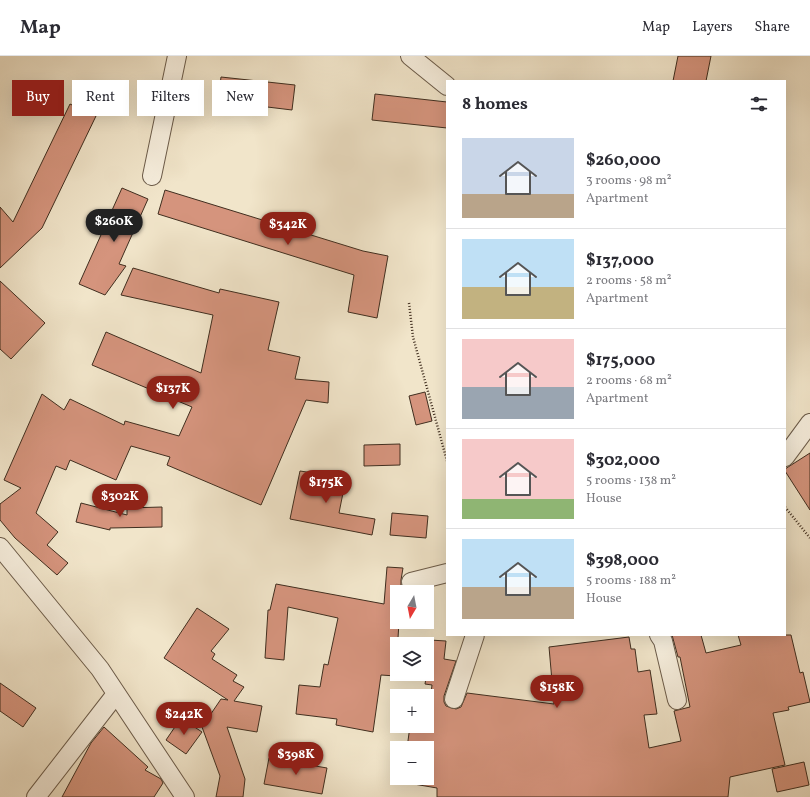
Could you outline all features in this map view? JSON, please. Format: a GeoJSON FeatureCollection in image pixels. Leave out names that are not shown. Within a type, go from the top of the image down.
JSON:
{"type":"FeatureCollection","features":[{"type":"Feature","properties":{"kind":"street"},"geometry":{"type":"LineString","coordinates":[[152,176],[177,56]]}},
{"type":"Feature","properties":{"kind":"street"},"geometry":{"type":"LineString","coordinates":[[410,56],[446,85]]}},
{"type":"Feature","properties":{"kind":"street"},"geometry":{"type":"LineString","coordinates":[[786,456],[810,422]]}},
{"type":"Feature","properties":{"kind":"street"},"geometry":{"type":"LineString","coordinates":[[0,547],[100,670],[185,797]]}},
{"type":"Feature","properties":{"kind":"street"},"geometry":{"type":"LineString","coordinates":[[411,582],[446,573]]}},
{"type":"Feature","properties":{"kind":"street"},"geometry":{"type":"LineString","coordinates":[[454,699],[475,636]]}},
{"type":"Feature","properties":{"kind":"street"},"geometry":{"type":"LineString","coordinates":[[660,636],[663,641],[677,700]]}},
{"type":"Feature","properties":{"kind":"street"},"geometry":{"type":"LineString","coordinates":[[36,797],[116,694]]}},
{"type":"Feature","properties":{"kind":"path"},"geometry":{"type":"LineString","coordinates":[[409,303],[413,337],[446,457]]}},
{"type":"Feature","properties":{"kind":"path"},"geometry":{"type":"LineString","coordinates":[[786,508],[810,538]]}},
{"type":"Feature","properties":{"kind":"building"},"geometry":{"type":"Polygon","coordinates":[[[678,56],[711,56],[706,80],[673,80],[678,56]]]}},
{"type":"Feature","properties":{"kind":"building"},"geometry":{"type":"Polygon","coordinates":[[[221,77],[249,80],[221,80],[221,77]]]}},
{"type":"Feature","properties":{"kind":"building"},"geometry":{"type":"Polygon","coordinates":[[[268,82],[295,85],[292,110],[268,107],[268,82]]]}},
{"type":"Feature","properties":{"kind":"building"},"geometry":{"type":"Polygon","coordinates":[[[375,94],[446,102],[446,128],[372,120],[375,94]]]}},
{"type":"Feature","properties":{"kind":"building"},"geometry":{"type":"Polygon","coordinates":[[[70,104],[72,105],[72,116],[96,116],[42,228],[0,268],[0,207],[13,222],[70,104]]]}},
{"type":"Feature","properties":{"kind":"building"},"geometry":{"type":"Polygon","coordinates":[[[122,188],[148,199],[119,264],[126,266],[105,295],[79,284],[122,188]]]}},
{"type":"Feature","properties":{"kind":"building"},"geometry":{"type":"Polygon","coordinates":[[[165,190],[363,251],[388,256],[377,318],[348,312],[354,275],[158,214],[165,190]]]}},
{"type":"Feature","properties":{"kind":"building"},"geometry":{"type":"Polygon","coordinates":[[[133,268],[219,293],[220,289],[279,302],[268,350],[300,357],[295,379],[329,382],[328,403],[306,400],[261,505],[167,465],[170,457],[131,446],[116,480],[70,460],[66,470],[56,466],[36,513],[58,532],[47,545],[68,563],[57,575],[15,538],[0,520],[0,504],[21,488],[4,480],[42,394],[64,410],[70,399],[124,425],[125,421],[179,436],[192,407],[92,365],[106,332],[201,373],[213,315],[121,295],[133,268]]]}},
{"type":"Feature","properties":{"kind":"building"},"geometry":{"type":"Polygon","coordinates":[[[0,281],[45,323],[11,359],[0,349],[0,281]]]}},
{"type":"Feature","properties":{"kind":"building"},"geometry":{"type":"Polygon","coordinates":[[[425,392],[432,421],[416,425],[409,396],[425,392]]]}},
{"type":"Feature","properties":{"kind":"building"},"geometry":{"type":"Polygon","coordinates":[[[400,444],[400,465],[364,466],[364,445],[400,444]]]}},
{"type":"Feature","properties":{"kind":"building"},"geometry":{"type":"Polygon","coordinates":[[[810,453],[810,510],[786,473],[786,468],[810,453]]]}},
{"type":"Feature","properties":{"kind":"building"},"geometry":{"type":"Polygon","coordinates":[[[300,471],[346,478],[339,513],[375,519],[372,535],[290,519],[300,471]]]}},
{"type":"Feature","properties":{"kind":"building"},"geometry":{"type":"Polygon","coordinates":[[[81,503],[127,515],[127,508],[162,507],[162,527],[110,528],[110,530],[76,522],[81,503]]]}},
{"type":"Feature","properties":{"kind":"building"},"geometry":{"type":"Polygon","coordinates":[[[392,513],[428,516],[426,538],[390,535],[392,513]]]}},
{"type":"Feature","properties":{"kind":"building"},"geometry":{"type":"Polygon","coordinates":[[[387,567],[403,568],[401,585],[390,585],[390,629],[399,629],[398,637],[390,637],[390,676],[381,675],[373,732],[336,725],[337,719],[296,714],[299,685],[320,687],[324,664],[328,665],[338,618],[288,607],[284,660],[265,658],[268,610],[270,610],[276,584],[384,604],[387,567]]]}},
{"type":"Feature","properties":{"kind":"building"},"geometry":{"type":"Polygon","coordinates":[[[197,608],[229,629],[211,651],[215,654],[212,659],[237,675],[233,681],[244,687],[234,701],[262,706],[257,732],[227,727],[245,779],[243,797],[216,797],[220,776],[202,727],[221,699],[228,700],[164,658],[197,608]]]}},
{"type":"Feature","properties":{"kind":"building"},"geometry":{"type":"Polygon","coordinates":[[[791,635],[800,673],[803,672],[810,702],[788,707],[789,710],[773,713],[785,765],[730,777],[728,797],[437,797],[437,788],[420,785],[434,785],[434,741],[408,741],[409,733],[434,733],[434,689],[432,689],[432,685],[425,684],[426,681],[434,681],[434,640],[446,641],[444,659],[456,661],[444,696],[446,706],[456,709],[461,707],[467,693],[554,704],[549,647],[629,637],[631,649],[635,649],[638,672],[650,670],[657,714],[644,715],[649,748],[681,741],[674,711],[690,707],[680,657],[678,657],[672,636],[701,636],[706,653],[741,645],[738,636],[791,635]]]}},
{"type":"Feature","properties":{"kind":"building"},"geometry":{"type":"Polygon","coordinates":[[[0,683],[36,708],[23,727],[0,711],[0,683]]]}},
{"type":"Feature","properties":{"kind":"building"},"geometry":{"type":"Polygon","coordinates":[[[181,718],[202,732],[186,754],[166,740],[181,718]]]}},
{"type":"Feature","properties":{"kind":"building"},"geometry":{"type":"Polygon","coordinates":[[[104,727],[148,767],[145,770],[161,779],[163,783],[154,797],[62,797],[91,743],[104,727]]]}},
{"type":"Feature","properties":{"kind":"building"},"geometry":{"type":"Polygon","coordinates":[[[269,758],[327,768],[322,794],[264,784],[269,758]]]}},
{"type":"Feature","properties":{"kind":"building"},"geometry":{"type":"Polygon","coordinates":[[[804,762],[809,785],[777,792],[772,769],[804,762]]]}}]}
